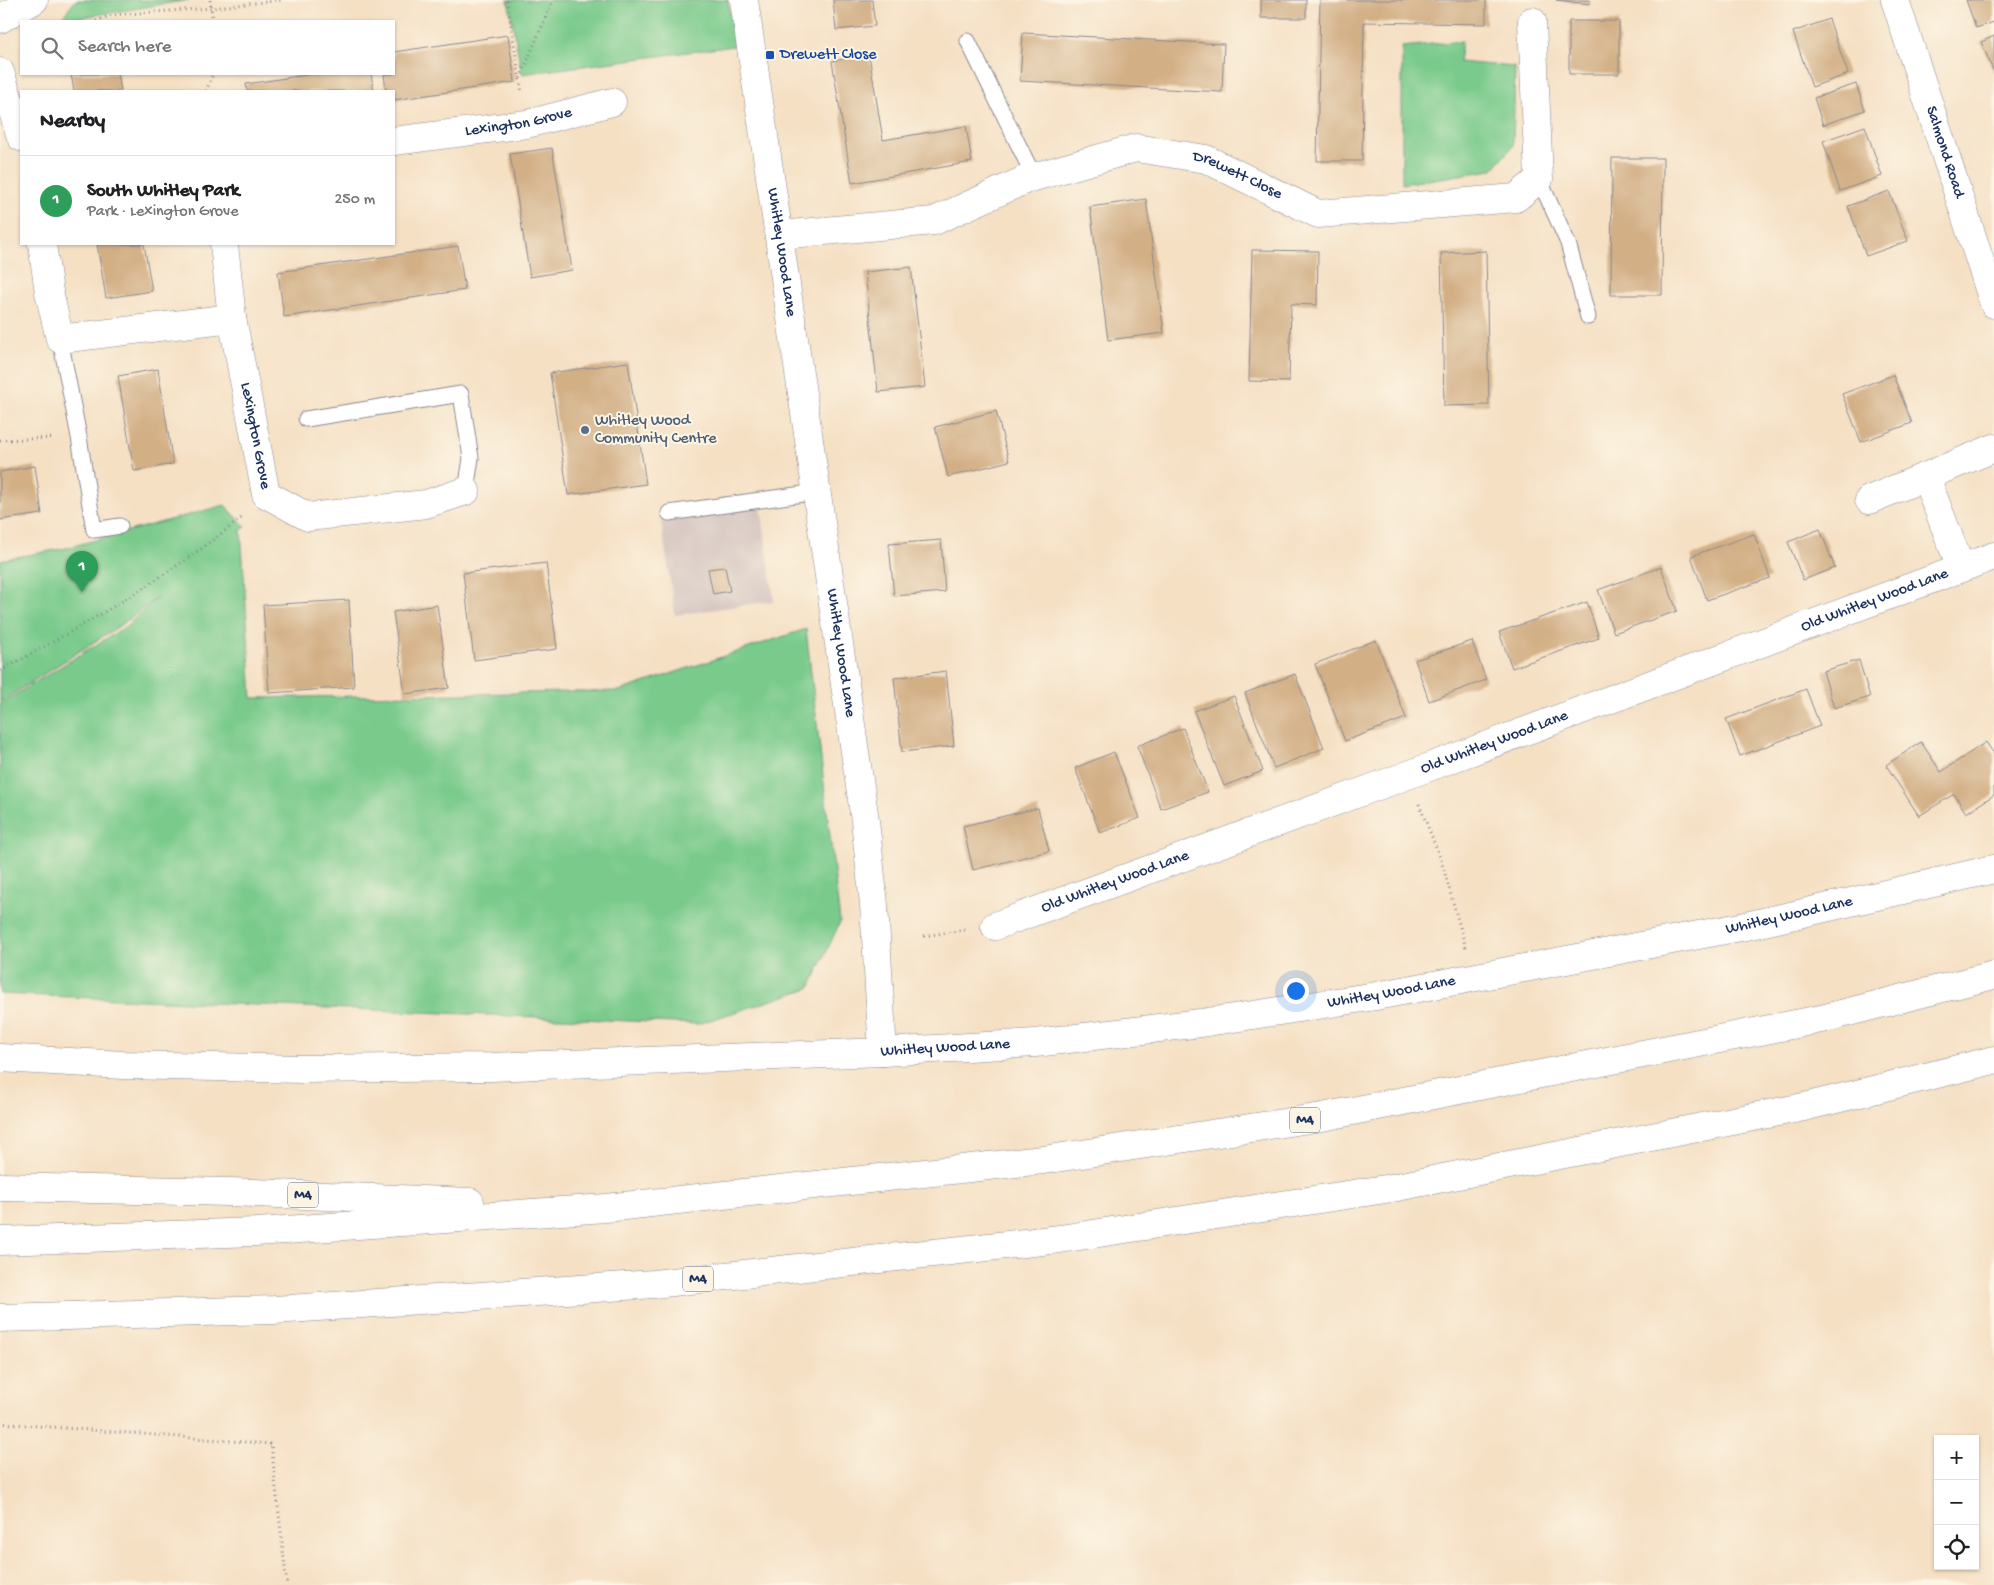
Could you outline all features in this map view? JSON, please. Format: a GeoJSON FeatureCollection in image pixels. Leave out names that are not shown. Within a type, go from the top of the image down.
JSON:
{"type":"FeatureCollection","features":[{"type":"Feature","properties":{"kind":"main road"},"geometry":{"type":"LineString","coordinates":[[0,20],[34,0]]}},
{"type":"Feature","properties":{"kind":"main road","name":"Whitley Wood Lane"},"geometry":{"type":"LineString","coordinates":[[744,0],[865,820],[874,906],[883,1052],[1035,1043],[1201,1024],[1376,996],[1746,926],[1994,869]]}},
{"type":"Feature","properties":{"kind":"main road","name":"Salmond Road"},"geometry":{"type":"LineString","coordinates":[[1894,0],[1994,304]]}},
{"type":"Feature","properties":{"kind":"main road"},"geometry":{"type":"LineString","coordinates":[[1532,21],[1539,179]]}},
{"type":"Feature","properties":{"kind":"main road"},"geometry":{"type":"LineString","coordinates":[[0,72],[20,135]]}},
{"type":"Feature","properties":{"kind":"main road","name":"Lexington Grove"},"geometry":{"type":"LineString","coordinates":[[395,141],[527,124],[612,102]]}},
{"type":"Feature","properties":{"kind":"main road","name":"Drewett Close"},"geometry":{"type":"LineString","coordinates":[[780,235],[934,221],[1034,177],[1136,148],[1206,159],[1318,214],[1516,198],[1539,179]]}},
{"type":"Feature","properties":{"kind":"main road"},"geometry":{"type":"LineString","coordinates":[[42,245],[49,292],[60,339],[232,318]]}},
{"type":"Feature","properties":{"kind":"main road","name":"Lexington Grove"},"geometry":{"type":"LineString","coordinates":[[224,245],[232,318],[266,494],[308,517],[426,504],[466,491]]}},
{"type":"Feature","properties":{"kind":"main road"},"geometry":{"type":"LineString","coordinates":[[1869,500],[1926,478],[1994,448]]}},
{"type":"Feature","properties":{"kind":"main road"},"geometry":{"type":"LineString","coordinates":[[1926,478],[1961,568]]}},
{"type":"Feature","properties":{"kind":"main road","name":"Old Whitley Wood Lane"},"geometry":{"type":"LineString","coordinates":[[995,926],[1408,775],[1994,556]]}},
{"type":"Feature","properties":{"kind":"main road","name":"M4"},"geometry":{"type":"LineString","coordinates":[[0,1241],[256,1232],[606,1208],[1043,1160],[1322,1117],[1821,1019],[1994,975]]}},
{"type":"Feature","properties":{"kind":"main road"},"geometry":{"type":"LineString","coordinates":[[0,1058],[123,1064],[312,1068],[491,1067],[883,1052]]}},
{"type":"Feature","properties":{"kind":"main road","name":"M4"},"geometry":{"type":"LineString","coordinates":[[0,1318],[274,1310],[645,1285],[1060,1239],[1392,1188],[1804,1107],[1994,1060]]}},
{"type":"Feature","properties":{"kind":"main road","name":"M4"},"geometry":{"type":"LineString","coordinates":[[0,1186],[230,1192],[606,1208]]}},
{"type":"Feature","properties":{"kind":"lane"},"geometry":{"type":"LineString","coordinates":[[968,41],[1034,177]]}},
{"type":"Feature","properties":{"kind":"lane"},"geometry":{"type":"LineString","coordinates":[[1539,179],[1568,243],[1588,317]]}},
{"type":"Feature","properties":{"kind":"lane"},"geometry":{"type":"LineString","coordinates":[[60,339],[79,437],[94,530],[120,526]]}},
{"type":"Feature","properties":{"kind":"lane"},"geometry":{"type":"LineString","coordinates":[[306,419],[460,394],[471,458],[466,491]]}},
{"type":"Feature","properties":{"kind":"lane"},"geometry":{"type":"LineString","coordinates":[[669,513],[817,492]]}},
{"type":"Feature","properties":{"kind":"path"},"geometry":{"type":"LineString","coordinates":[[210,0],[213,20]]}},
{"type":"Feature","properties":{"kind":"path"},"geometry":{"type":"LineString","coordinates":[[99,20],[112,15],[211,8],[282,0]]}},
{"type":"Feature","properties":{"kind":"path"},"geometry":{"type":"LineString","coordinates":[[507,0],[527,124]]}},
{"type":"Feature","properties":{"kind":"path"},"geometry":{"type":"LineString","coordinates":[[520,78],[553,0]]}},
{"type":"Feature","properties":{"kind":"path"},"geometry":{"type":"LineString","coordinates":[[206,90],[213,75]]}},
{"type":"Feature","properties":{"kind":"path"},"geometry":{"type":"LineString","coordinates":[[0,440],[79,437]]}},
{"type":"Feature","properties":{"kind":"path"},"geometry":{"type":"LineString","coordinates":[[0,671],[94,620],[211,542],[246,514],[266,494]]}},
{"type":"Feature","properties":{"kind":"path"},"geometry":{"type":"LineString","coordinates":[[1408,775],[1441,860],[1467,949]]}},
{"type":"Feature","properties":{"kind":"path"},"geometry":{"type":"LineString","coordinates":[[924,936],[995,926]]}},
{"type":"Feature","properties":{"kind":"path"},"geometry":{"type":"LineString","coordinates":[[0,1423],[271,1444],[287,1585]]}},
{"type":"Feature","properties":{"kind":"shaded area"},"geometry":{"type":"Polygon","coordinates":[[[761,506],[774,601],[675,615],[661,520],[761,506]]]}},
{"type":"Feature","properties":{"kind":"green space"},"geometry":{"type":"Polygon","coordinates":[[[76,0],[189,0],[65,20],[60,20],[76,0]]]}},
{"type":"Feature","properties":{"kind":"green space"},"geometry":{"type":"Polygon","coordinates":[[[508,0],[728,0],[734,46],[522,74],[508,0]]]}},
{"type":"Feature","properties":{"kind":"green space"},"geometry":{"type":"Polygon","coordinates":[[[1462,41],[1459,62],[1515,67],[1513,146],[1492,170],[1402,184],[1402,47],[1462,41]]]}},
{"type":"Feature","properties":{"kind":"green space"},"geometry":{"type":"Polygon","coordinates":[[[225,505],[246,527],[241,530],[252,698],[619,691],[806,629],[840,922],[810,988],[698,1024],[0,994],[0,704],[128,625],[158,597],[124,623],[0,702],[0,560],[66,548],[225,505]]]}},
{"type":"Feature","properties":{"kind":"building"},"geometry":{"type":"Polygon","coordinates":[[[833,0],[872,0],[875,26],[836,30],[833,0]]]}},
{"type":"Feature","properties":{"kind":"building"},"geometry":{"type":"Polygon","coordinates":[[[1261,0],[1306,0],[1306,18],[1261,18],[1261,0]]]}},
{"type":"Feature","properties":{"kind":"building"},"geometry":{"type":"Polygon","coordinates":[[[1320,0],[1486,0],[1486,24],[1364,22],[1362,161],[1317,161],[1320,0]]]}},
{"type":"Feature","properties":{"kind":"building"},"geometry":{"type":"Polygon","coordinates":[[[1556,0],[1590,0],[1589,4],[1556,0]]]}},
{"type":"Feature","properties":{"kind":"building"},"geometry":{"type":"Polygon","coordinates":[[[1966,0],[1994,0],[1994,22],[1976,28],[1966,0]]]}},
{"type":"Feature","properties":{"kind":"building"},"geometry":{"type":"Polygon","coordinates":[[[1829,19],[1848,74],[1812,87],[1793,32],[1829,19]]]}},
{"type":"Feature","properties":{"kind":"building"},"geometry":{"type":"Polygon","coordinates":[[[1569,21],[1619,21],[1619,74],[1569,74],[1569,21]]]}},
{"type":"Feature","properties":{"kind":"building"},"geometry":{"type":"Polygon","coordinates":[[[1023,33],[1224,44],[1222,92],[1020,81],[1023,33]]]}},
{"type":"Feature","properties":{"kind":"building"},"geometry":{"type":"Polygon","coordinates":[[[508,35],[515,82],[395,100],[395,90],[386,90],[384,75],[395,75],[395,52],[508,35]]]}},
{"type":"Feature","properties":{"kind":"building"},"geometry":{"type":"Polygon","coordinates":[[[1994,36],[1994,72],[1981,42],[1994,36]]]}},
{"type":"Feature","properties":{"kind":"building"},"geometry":{"type":"Polygon","coordinates":[[[869,55],[883,140],[966,126],[972,162],[852,183],[832,61],[869,55]]]}},
{"type":"Feature","properties":{"kind":"building"},"geometry":{"type":"Polygon","coordinates":[[[71,75],[118,75],[121,90],[74,90],[71,75]]]}},
{"type":"Feature","properties":{"kind":"building"},"geometry":{"type":"Polygon","coordinates":[[[305,75],[371,75],[374,90],[247,90],[246,84],[305,75]]]}},
{"type":"Feature","properties":{"kind":"building"},"geometry":{"type":"Polygon","coordinates":[[[1856,84],[1865,110],[1823,125],[1814,98],[1856,84]]]}},
{"type":"Feature","properties":{"kind":"building"},"geometry":{"type":"Polygon","coordinates":[[[1865,126],[1882,176],[1840,191],[1823,141],[1865,126]]]}},
{"type":"Feature","properties":{"kind":"building"},"geometry":{"type":"Polygon","coordinates":[[[552,148],[572,270],[530,277],[510,154],[552,148]]]}},
{"type":"Feature","properties":{"kind":"building"},"geometry":{"type":"Polygon","coordinates":[[[1612,158],[1663,158],[1662,295],[1611,295],[1612,158]]]}},
{"type":"Feature","properties":{"kind":"building"},"geometry":{"type":"Polygon","coordinates":[[[1889,191],[1908,241],[1866,256],[1848,206],[1889,191]]]}},
{"type":"Feature","properties":{"kind":"building"},"geometry":{"type":"Polygon","coordinates":[[[1146,199],[1164,333],[1108,340],[1090,207],[1146,199]]]}},
{"type":"Feature","properties":{"kind":"building"},"geometry":{"type":"Polygon","coordinates":[[[97,245],[144,245],[152,291],[106,298],[97,245]]]}},
{"type":"Feature","properties":{"kind":"building"},"geometry":{"type":"Polygon","coordinates":[[[458,246],[465,290],[284,317],[278,272],[458,246]]]}},
{"type":"Feature","properties":{"kind":"building"},"geometry":{"type":"Polygon","coordinates":[[[1252,250],[1318,251],[1317,305],[1291,304],[1289,382],[1249,381],[1252,250]]]}},
{"type":"Feature","properties":{"kind":"building"},"geometry":{"type":"Polygon","coordinates":[[[1486,251],[1489,405],[1444,406],[1441,253],[1486,251]]]}},
{"type":"Feature","properties":{"kind":"building"},"geometry":{"type":"Polygon","coordinates":[[[911,267],[925,387],[878,392],[865,272],[911,267]]]}},
{"type":"Feature","properties":{"kind":"building"},"geometry":{"type":"Polygon","coordinates":[[[628,362],[646,484],[568,495],[550,373],[628,362]]]}},
{"type":"Feature","properties":{"kind":"building"},"geometry":{"type":"Polygon","coordinates":[[[158,369],[173,464],[134,471],[118,376],[158,369]]]}},
{"type":"Feature","properties":{"kind":"building"},"geometry":{"type":"Polygon","coordinates":[[[1893,375],[1912,423],[1861,442],[1842,394],[1893,375]]]}},
{"type":"Feature","properties":{"kind":"building"},"geometry":{"type":"Polygon","coordinates":[[[996,411],[1009,461],[948,477],[935,427],[996,411]]]}},
{"type":"Feature","properties":{"kind":"building"},"geometry":{"type":"Polygon","coordinates":[[[35,466],[42,514],[0,520],[0,472],[35,466]]]}},
{"type":"Feature","properties":{"kind":"building"},"geometry":{"type":"Polygon","coordinates":[[[1820,529],[1835,568],[1803,580],[1788,542],[1820,529]]]}},
{"type":"Feature","properties":{"kind":"building"},"geometry":{"type":"Polygon","coordinates":[[[1754,534],[1770,578],[1707,600],[1691,556],[1754,534]]]}},
{"type":"Feature","properties":{"kind":"building"},"geometry":{"type":"Polygon","coordinates":[[[941,540],[945,592],[894,596],[889,544],[941,540]]]}},
{"type":"Feature","properties":{"kind":"building"},"geometry":{"type":"Polygon","coordinates":[[[546,563],[557,649],[474,660],[463,573],[546,563]]]}},
{"type":"Feature","properties":{"kind":"building"},"geometry":{"type":"Polygon","coordinates":[[[725,567],[730,591],[713,594],[708,569],[725,567]]]}},
{"type":"Feature","properties":{"kind":"building"},"geometry":{"type":"Polygon","coordinates":[[[1661,567],[1677,611],[1614,633],[1598,590],[1661,567]]]}},
{"type":"Feature","properties":{"kind":"building"},"geometry":{"type":"Polygon","coordinates":[[[349,600],[354,687],[269,693],[263,605],[349,600]]]}},
{"type":"Feature","properties":{"kind":"building"},"geometry":{"type":"Polygon","coordinates":[[[1587,602],[1599,638],[1512,668],[1499,632],[1587,602]]]}},
{"type":"Feature","properties":{"kind":"building"},"geometry":{"type":"Polygon","coordinates":[[[437,605],[449,688],[405,694],[393,612],[437,605]]]}},
{"type":"Feature","properties":{"kind":"building"},"geometry":{"type":"Polygon","coordinates":[[[1376,640],[1406,718],[1345,741],[1315,664],[1376,640]]]}},
{"type":"Feature","properties":{"kind":"building"},"geometry":{"type":"Polygon","coordinates":[[[1472,641],[1486,680],[1429,701],[1415,660],[1472,641]]]}},
{"type":"Feature","properties":{"kind":"building"},"geometry":{"type":"Polygon","coordinates":[[[1859,660],[1870,697],[1834,708],[1823,671],[1859,660]]]}},
{"type":"Feature","properties":{"kind":"building"},"geometry":{"type":"Polygon","coordinates":[[[946,671],[954,746],[902,752],[894,678],[946,671]]]}},
{"type":"Feature","properties":{"kind":"building"},"geometry":{"type":"Polygon","coordinates":[[[1295,674],[1324,748],[1274,768],[1245,693],[1295,674]]]}},
{"type":"Feature","properties":{"kind":"building"},"geometry":{"type":"Polygon","coordinates":[[[1806,689],[1820,726],[1740,756],[1726,719],[1806,689]]]}},
{"type":"Feature","properties":{"kind":"building"},"geometry":{"type":"Polygon","coordinates":[[[1234,696],[1263,771],[1224,786],[1194,711],[1234,696]]]}},
{"type":"Feature","properties":{"kind":"building"},"geometry":{"type":"Polygon","coordinates":[[[1183,728],[1208,792],[1161,809],[1137,746],[1183,728]]]}},
{"type":"Feature","properties":{"kind":"building"},"geometry":{"type":"Polygon","coordinates":[[[1921,742],[1941,772],[1986,742],[1994,754],[1994,795],[1966,813],[1954,794],[1919,816],[1886,765],[1921,742]]]}},
{"type":"Feature","properties":{"kind":"building"},"geometry":{"type":"Polygon","coordinates":[[[1114,752],[1140,818],[1100,833],[1075,768],[1114,752]]]}},
{"type":"Feature","properties":{"kind":"building"},"geometry":{"type":"Polygon","coordinates":[[[1038,808],[1049,851],[973,870],[963,826],[1038,808]]]}},
{"type":"Feature","properties":{"kind":"place","name":"Drewett Close"},"geometry":{"type":"Point","coordinates":[770,55]}},
{"type":"Feature","properties":{"kind":"place","name":"Whitley Wood Community Centre"},"geometry":{"type":"Point","coordinates":[585,430]}},
{"type":"Feature","properties":{"kind":"place","name":"South Whitley Park"},"geometry":{"type":"Point","coordinates":[82,592]}}]}
